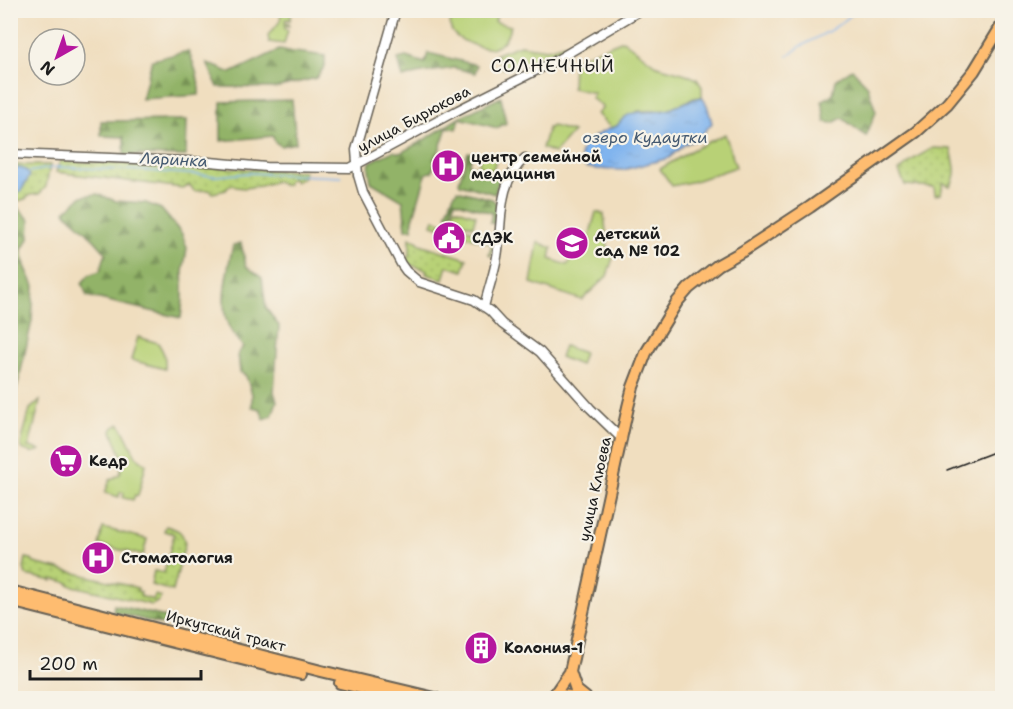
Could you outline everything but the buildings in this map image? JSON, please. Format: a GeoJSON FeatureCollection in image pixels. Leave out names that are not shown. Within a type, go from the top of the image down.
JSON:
{"type":"FeatureCollection","features":[{"type":"Feature","properties":{"kind":"main road","name":"улица Клюева"},"geometry":{"type":"LineString","coordinates":[[552,699],[570,672],[628,407],[639,369],[654,338],[677,302],[695,283],[718,265],[744,251],[810,207],[903,142],[933,118],[974,71],[1002,25]]}},
{"type":"Feature","properties":{"kind":"main road","name":"Иркутский тракт"},"geometry":{"type":"LineString","coordinates":[[10,591],[435,699]]}},
{"type":"Feature","properties":{"kind":"main road","name":"Иркутский тракт"},"geometry":{"type":"LineString","coordinates":[[10,600],[402,699]]}},
{"type":"Feature","properties":{"kind":"main road"},"geometry":{"type":"LineString","coordinates":[[570,672],[574,686],[584,699]]}},
{"type":"Feature","properties":{"kind":"main road"},"geometry":{"type":"LineString","coordinates":[[552,699],[566,695],[584,699]]}},
{"type":"Feature","properties":{"kind":"street","name":"улица Бирюкова"},"geometry":{"type":"LineString","coordinates":[[396,10],[356,150],[363,192],[406,271],[419,282],[474,300],[484,307],[502,324],[540,352],[590,408],[622,439]]}},
{"type":"Feature","properties":{"kind":"street","name":"улица Бирюкова"},"geometry":{"type":"LineString","coordinates":[[357,164],[555,61],[641,10]]}},
{"type":"Feature","properties":{"kind":"street"},"geometry":{"type":"LineString","coordinates":[[11,154],[266,166],[350,168],[357,164]]}},
{"type":"Feature","properties":{"kind":"street"},"geometry":{"type":"LineString","coordinates":[[484,307],[497,258],[502,199],[515,168],[525,158]]}},
{"type":"Feature","properties":{"kind":"green space"},"geometry":{"type":"Polygon","coordinates":[[[453,10],[498,11],[495,22],[511,26],[498,46],[487,48],[479,46],[458,38],[451,29],[453,10]]]}},
{"type":"Feature","properties":{"kind":"green space"},"geometry":{"type":"Polygon","coordinates":[[[279,11],[292,11],[290,20],[286,19],[285,22],[289,23],[289,26],[285,25],[285,29],[288,30],[284,44],[269,42],[268,35],[281,18],[279,11]]]}},
{"type":"Feature","properties":{"kind":"green space"},"geometry":{"type":"Polygon","coordinates":[[[591,37],[512,68],[502,68],[496,54],[520,45],[547,49],[591,37]]]}},
{"type":"Feature","properties":{"kind":"green space"},"geometry":{"type":"Polygon","coordinates":[[[623,40],[657,66],[697,79],[702,87],[702,97],[694,98],[668,110],[638,111],[611,128],[597,114],[603,107],[591,98],[594,93],[572,88],[573,60],[623,40]]]}},
{"type":"Feature","properties":{"kind":"green space"},"geometry":{"type":"Polygon","coordinates":[[[279,50],[325,56],[325,66],[316,78],[275,88],[218,87],[207,63],[231,73],[279,50]]]}},
{"type":"Feature","properties":{"kind":"green space"},"geometry":{"type":"Polygon","coordinates":[[[188,51],[199,83],[199,95],[142,99],[152,60],[188,51]]]}},
{"type":"Feature","properties":{"kind":"green space"},"geometry":{"type":"Polygon","coordinates":[[[428,53],[477,65],[475,73],[454,68],[403,78],[398,59],[406,57],[425,63],[428,53]]]}},
{"type":"Feature","properties":{"kind":"green space"},"geometry":{"type":"Polygon","coordinates":[[[852,69],[867,85],[876,112],[866,136],[842,118],[833,123],[825,122],[822,101],[833,94],[836,80],[852,69]]]}},
{"type":"Feature","properties":{"kind":"green space"},"geometry":{"type":"Polygon","coordinates":[[[501,97],[506,123],[497,128],[460,118],[456,129],[447,127],[432,172],[427,173],[425,178],[412,229],[406,229],[403,201],[371,182],[370,162],[393,151],[400,153],[462,116],[501,97]]]}},
{"type":"Feature","properties":{"kind":"green space"},"geometry":{"type":"Polygon","coordinates":[[[292,100],[296,143],[281,146],[274,141],[273,136],[221,141],[221,102],[292,100]]]}},
{"type":"Feature","properties":{"kind":"green space"},"geometry":{"type":"Polygon","coordinates":[[[187,120],[186,156],[124,155],[124,137],[101,136],[101,121],[187,120]]]}},
{"type":"Feature","properties":{"kind":"green space"},"geometry":{"type":"Polygon","coordinates":[[[553,126],[573,132],[554,153],[542,148],[548,128],[553,126]]]}},
{"type":"Feature","properties":{"kind":"green space"},"geometry":{"type":"Polygon","coordinates":[[[725,134],[736,167],[672,186],[660,169],[725,134]]]}},
{"type":"Feature","properties":{"kind":"green space"},"geometry":{"type":"Polygon","coordinates":[[[933,148],[951,149],[955,168],[953,182],[950,186],[943,183],[941,194],[935,195],[934,187],[905,185],[899,171],[915,158],[933,148]]]}},
{"type":"Feature","properties":{"kind":"green space"},"geometry":{"type":"Polygon","coordinates":[[[468,152],[473,153],[469,165],[501,174],[495,194],[460,184],[468,152]]]}},
{"type":"Feature","properties":{"kind":"green space"},"geometry":{"type":"Polygon","coordinates":[[[481,155],[496,159],[493,170],[478,166],[481,155]]]}},
{"type":"Feature","properties":{"kind":"green space"},"geometry":{"type":"Polygon","coordinates":[[[60,161],[304,171],[304,177],[295,182],[290,179],[286,185],[276,181],[244,188],[234,185],[229,186],[226,190],[213,193],[209,190],[194,191],[190,185],[183,188],[56,172],[60,161]]]}},
{"type":"Feature","properties":{"kind":"green space"},"geometry":{"type":"Polygon","coordinates":[[[10,165],[50,165],[46,187],[39,194],[11,203],[10,165]]]}},
{"type":"Feature","properties":{"kind":"green space"},"geometry":{"type":"Polygon","coordinates":[[[457,190],[492,199],[497,204],[495,224],[490,223],[492,213],[455,201],[450,216],[446,215],[457,190]]]}},
{"type":"Feature","properties":{"kind":"green space"},"geometry":{"type":"Polygon","coordinates":[[[97,194],[116,201],[146,203],[161,209],[182,234],[187,248],[183,272],[181,318],[87,296],[82,283],[89,275],[100,271],[106,253],[65,211],[82,196],[97,194]]]}},
{"type":"Feature","properties":{"kind":"green space"},"geometry":{"type":"Polygon","coordinates":[[[16,206],[30,220],[29,239],[22,249],[25,266],[34,286],[32,321],[11,406],[10,209],[16,206]]]}},
{"type":"Feature","properties":{"kind":"green space"},"geometry":{"type":"Polygon","coordinates":[[[455,208],[476,215],[473,226],[451,219],[455,208]]]}},
{"type":"Feature","properties":{"kind":"green space"},"geometry":{"type":"Polygon","coordinates":[[[596,212],[604,214],[608,249],[615,252],[607,276],[582,300],[531,283],[538,242],[552,248],[550,259],[567,265],[587,244],[596,212]]]}},
{"type":"Feature","properties":{"kind":"green space"},"geometry":{"type":"Polygon","coordinates":[[[434,219],[496,238],[491,256],[489,255],[492,244],[432,225],[434,219]]]}},
{"type":"Feature","properties":{"kind":"green space"},"geometry":{"type":"Polygon","coordinates":[[[410,238],[420,244],[467,259],[463,271],[447,266],[443,279],[426,274],[427,270],[407,264],[410,238]]]}},
{"type":"Feature","properties":{"kind":"green space"},"geometry":{"type":"Polygon","coordinates":[[[241,243],[246,266],[262,278],[266,308],[279,326],[274,392],[277,401],[272,416],[264,419],[260,409],[252,407],[252,394],[246,376],[240,372],[238,353],[243,347],[229,327],[224,308],[225,286],[233,245],[241,243]]]}},
{"type":"Feature","properties":{"kind":"green space"},"geometry":{"type":"Polygon","coordinates":[[[138,337],[158,343],[164,355],[165,369],[131,360],[138,337]]]}},
{"type":"Feature","properties":{"kind":"green space"},"geometry":{"type":"Polygon","coordinates":[[[564,346],[584,353],[580,365],[560,357],[564,346]]]}},
{"type":"Feature","properties":{"kind":"green space"},"geometry":{"type":"Polygon","coordinates":[[[40,401],[29,447],[40,450],[25,451],[21,448],[21,443],[30,409],[40,401]]]}},
{"type":"Feature","properties":{"kind":"green space"},"geometry":{"type":"Polygon","coordinates":[[[120,424],[136,456],[146,464],[138,496],[135,495],[133,500],[123,498],[124,493],[120,492],[119,497],[105,493],[110,480],[120,474],[123,460],[112,431],[120,424]]]}},
{"type":"Feature","properties":{"kind":"green space"},"geometry":{"type":"Polygon","coordinates":[[[166,526],[179,531],[185,543],[173,591],[151,585],[154,571],[164,573],[174,534],[164,531],[166,526]]]}},
{"type":"Feature","properties":{"kind":"green space"},"geometry":{"type":"Polygon","coordinates":[[[103,528],[147,539],[143,555],[99,545],[103,528]]]}},
{"type":"Feature","properties":{"kind":"green space"},"geometry":{"type":"Polygon","coordinates":[[[26,558],[31,559],[34,563],[138,588],[137,591],[141,592],[140,596],[153,600],[155,595],[161,597],[152,605],[53,579],[52,581],[26,575],[24,568],[26,558]]]}},
{"type":"Feature","properties":{"kind":"green space"},"geometry":{"type":"Polygon","coordinates":[[[114,605],[166,617],[164,625],[113,612],[114,605]]]}},
{"type":"Feature","properties":{"kind":"water","name":"озеро Кудаутки"},"geometry":{"type":"Polygon","coordinates":[[[702,97],[712,123],[698,139],[685,144],[669,158],[623,170],[585,167],[581,154],[586,143],[602,132],[617,126],[629,115],[663,111],[702,97]]]}},
{"type":"Feature","properties":{"kind":"water"},"geometry":{"type":"Polygon","coordinates":[[[24,169],[30,176],[21,191],[17,192],[15,189],[11,192],[11,170],[24,169]]]}},
{"type":"Feature","properties":{"kind":"waterway","name":"Ларинка"},"geometry":{"type":"LineString","coordinates":[[788,56],[838,25],[856,10]]}},
{"type":"Feature","properties":{"kind":"waterway","name":"Ларинка"},"geometry":{"type":"LineString","coordinates":[[28,172],[58,167],[216,176],[248,173],[342,177]]}},
{"type":"Feature","properties":{"kind":"railway"},"geometry":{"type":"LineString","coordinates":[[947,470],[1002,451]]}},
{"type":"Feature","properties":{"kind":"place","name":"центр семейной медицины"},"geometry":{"type":"Point","coordinates":[448,166]}},
{"type":"Feature","properties":{"kind":"place","name":"СДЭК"},"geometry":{"type":"Point","coordinates":[449,238]}},
{"type":"Feature","properties":{"kind":"place","name":"детский сад № 102"},"geometry":{"type":"Point","coordinates":[572,243]}},
{"type":"Feature","properties":{"kind":"place","name":"Кедр"},"geometry":{"type":"Point","coordinates":[66,461]}},
{"type":"Feature","properties":{"kind":"place","name":"Стоматология"},"geometry":{"type":"Point","coordinates":[98,558]}},
{"type":"Feature","properties":{"kind":"place","name":"Колония-1"},"geometry":{"type":"Point","coordinates":[481,648]}},
{"type":"Feature","properties":{"kind":"district","name":"СОЛНЕЧНЫЙ"},"geometry":{"type":"Point","coordinates":[553,66]}}]}
